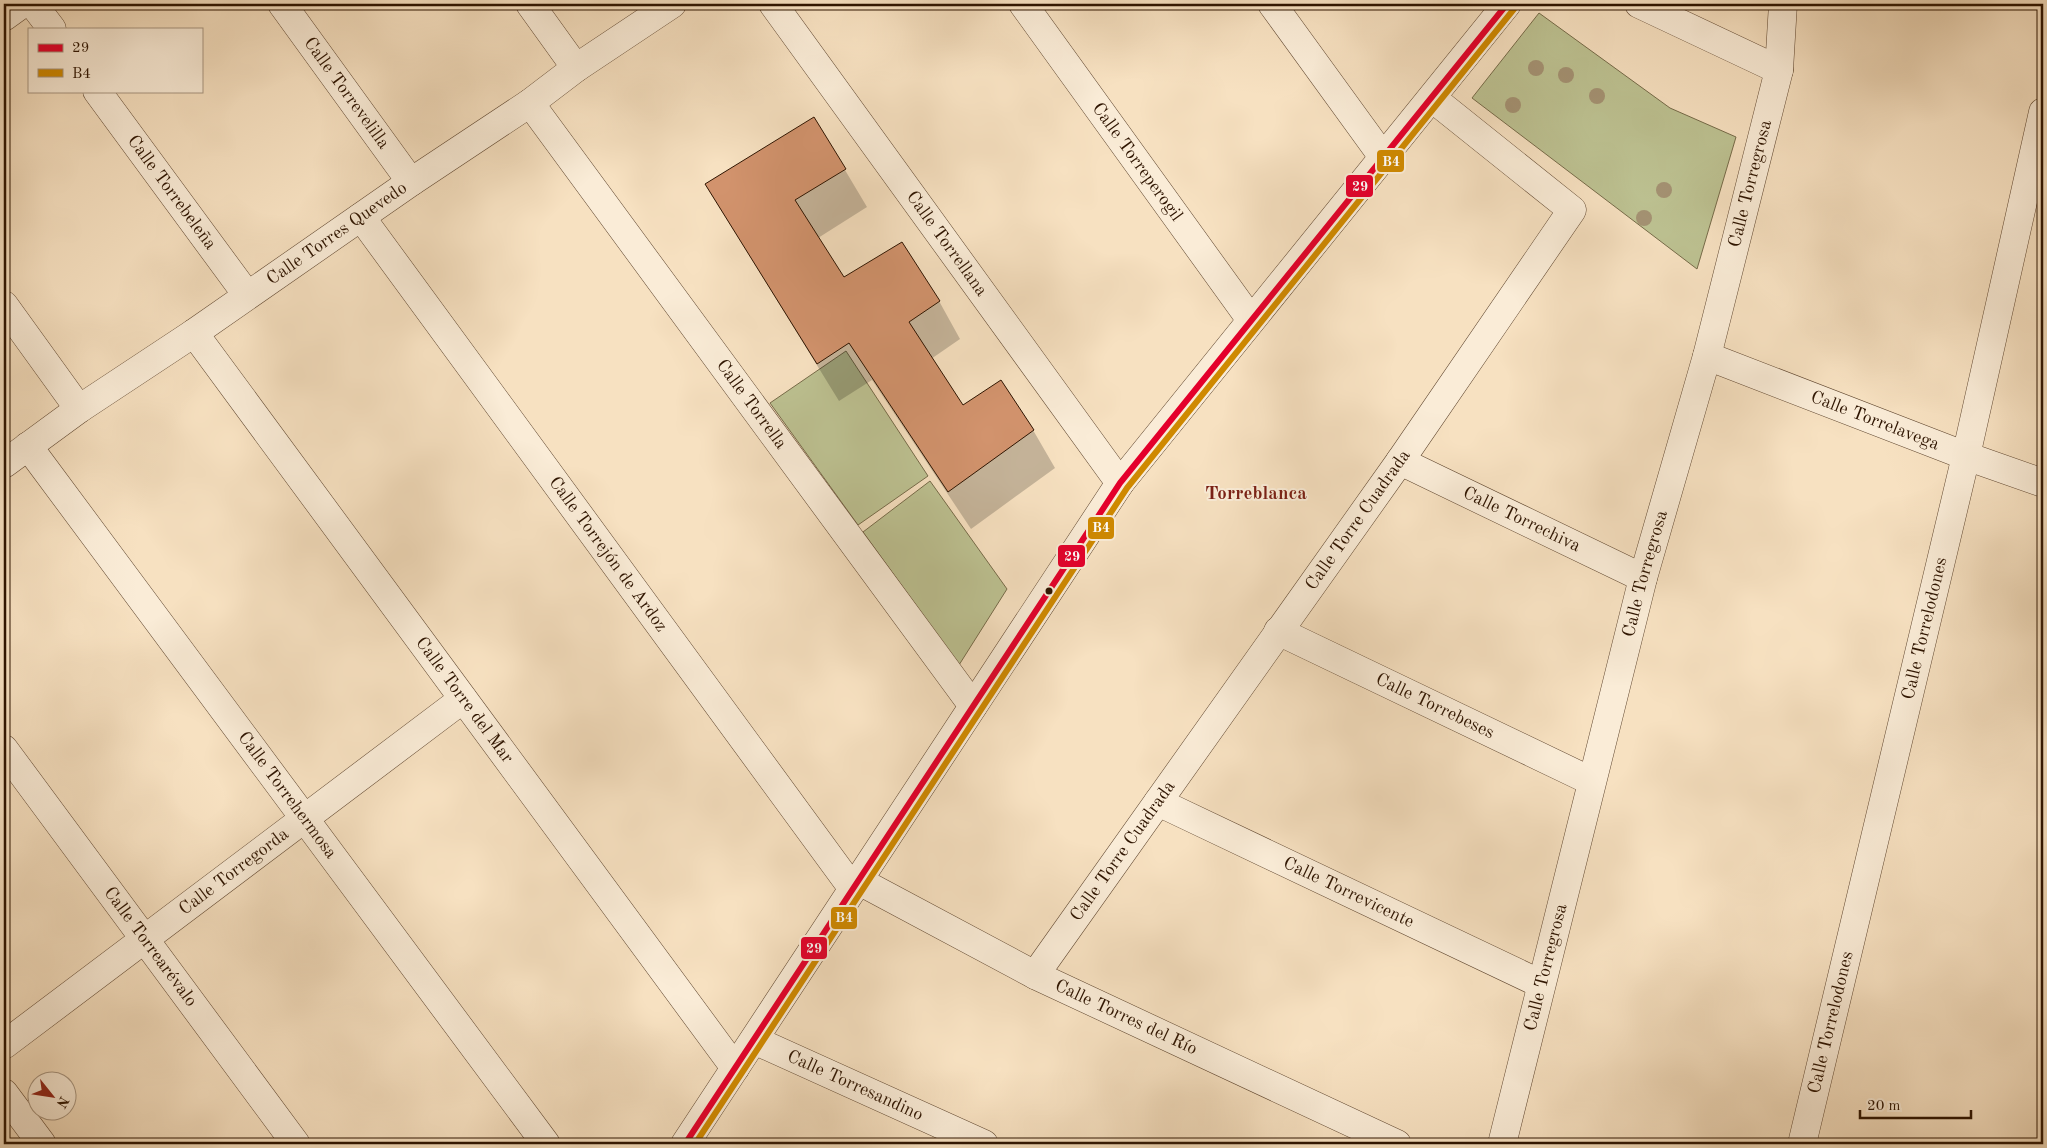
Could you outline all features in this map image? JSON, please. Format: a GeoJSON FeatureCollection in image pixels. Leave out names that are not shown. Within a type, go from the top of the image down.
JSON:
{"type":"FeatureCollection","features":[{"type":"Feature","properties":{"kind":"street"},"geometry":{"type":"LineString","coordinates":[[4,17],[22,4]]}},
{"type":"Feature","properties":{"kind":"street"},"geometry":{"type":"LineString","coordinates":[[33,4],[51,28]]}},
{"type":"Feature","properties":{"kind":"street","name":"Calle Torrevelilla"},"geometry":{"type":"LineString","coordinates":[[282,4],[411,182]]}},
{"type":"Feature","properties":{"kind":"street"},"geometry":{"type":"LineString","coordinates":[[530,4],[576,68]]}},
{"type":"Feature","properties":{"kind":"street","name":"Calle Torres Quevedo"},"geometry":{"type":"LineString","coordinates":[[4,464],[80,409],[194,333],[246,295],[530,103],[576,68],[672,4]]}},
{"type":"Feature","properties":{"kind":"street","name":"Calle Torrellana"},"geometry":{"type":"LineString","coordinates":[[773,4],[1120,483]]}},
{"type":"Feature","properties":{"kind":"street","name":"Calle Torreperogil"},"geometry":{"type":"LineString","coordinates":[[1023,4],[1251,320]]}},
{"type":"Feature","properties":{"kind":"street"},"geometry":{"type":"LineString","coordinates":[[1272,4],[1383,157]]}},
{"type":"Feature","properties":{"kind":"street"},"geometry":{"type":"LineString","coordinates":[[685,1144],[1120,483],[1507,4]]}},
{"type":"Feature","properties":{"kind":"street"},"geometry":{"type":"LineString","coordinates":[[1638,4],[1779,70]]}},
{"type":"Feature","properties":{"kind":"street","name":"Calle Torregrosa"},"geometry":{"type":"LineString","coordinates":[[1502,1144],[1540,984],[1643,578],[1707,356],[1779,70],[1783,4]]}},
{"type":"Feature","properties":{"kind":"street","name":"Calle Torrebeleña"},"geometry":{"type":"LineString","coordinates":[[98,92],[246,295]]}},
{"type":"Feature","properties":{"kind":"street","name":"Calle Torre Cuadrada"},"geometry":{"type":"LineString","coordinates":[[1035,975],[1400,461],[1572,210],[1432,98]]}},
{"type":"Feature","properties":{"kind":"street","name":"Calle Torrella"},"geometry":{"type":"LineString","coordinates":[[530,103],[973,706]]}},
{"type":"Feature","properties":{"kind":"street","name":"Calle Torrelodones"},"geometry":{"type":"LineString","coordinates":[[1802,1144],[2039,150],[2043,112]]}},
{"type":"Feature","properties":{"kind":"street","name":"Calle Torrejón de Ardoz"},"geometry":{"type":"LineString","coordinates":[[361,217],[856,885]]}},
{"type":"Feature","properties":{"kind":"street"},"geometry":{"type":"LineString","coordinates":[[4,305],[80,409]]}},
{"type":"Feature","properties":{"kind":"street","name":"Calle Torre del Mar"},"geometry":{"type":"LineString","coordinates":[[194,333],[735,1068]]}},
{"type":"Feature","properties":{"kind":"street","name":"Calle Torrelavega"},"geometry":{"type":"LineString","coordinates":[[1707,356],[1966,456],[2043,483]]}},
{"type":"Feature","properties":{"kind":"street","name":"Calle Torrehermosa"},"geometry":{"type":"LineString","coordinates":[[28,446],[546,1144]]}},
{"type":"Feature","properties":{"kind":"street","name":"Calle Torrechiva"},"geometry":{"type":"LineString","coordinates":[[1400,461],[1643,578]]}},
{"type":"Feature","properties":{"kind":"street","name":"Calle Torrebeses"},"geometry":{"type":"LineString","coordinates":[[1278,631],[1591,780]]}},
{"type":"Feature","properties":{"kind":"street","name":"Calle Torregorda"},"geometry":{"type":"LineString","coordinates":[[4,1045],[463,699]]}},
{"type":"Feature","properties":{"kind":"street","name":"Calle Torrearévalo"},"geometry":{"type":"LineString","coordinates":[[4,749],[296,1144]]}},
{"type":"Feature","properties":{"kind":"street","name":"Calle Torrevicente"},"geometry":{"type":"LineString","coordinates":[[1158,802],[1540,984]]}},
{"type":"Feature","properties":{"kind":"street","name":"Calle Torres del Río"},"geometry":{"type":"LineString","coordinates":[[856,885],[1035,975],[1397,1144]]}},
{"type":"Feature","properties":{"kind":"street","name":"Calle Torresandino"},"geometry":{"type":"LineString","coordinates":[[754,1040],[984,1144]]}},
{"type":"Feature","properties":{"kind":"street"},"geometry":{"type":"LineString","coordinates":[[4,1093],[42,1144]]}},
{"type":"Feature","properties":{"kind":"green space"},"geometry":{"type":"Polygon","coordinates":[[[1539,13],[1670,108],[1736,137],[1697,269],[1472,98],[1539,13]]]}},
{"type":"Feature","properties":{"kind":"green space"},"geometry":{"type":"Polygon","coordinates":[[[846,351],[928,476],[858,525],[770,403],[846,351]]]}},
{"type":"Feature","properties":{"kind":"green space"},"geometry":{"type":"Polygon","coordinates":[[[930,481],[1007,589],[959,665],[863,532],[930,481]]]}},
{"type":"Feature","properties":{"kind":"building"},"geometry":{"type":"Polygon","coordinates":[[[814,117],[846,169],[795,200],[844,277],[902,242],[940,301],[909,322],[963,405],[1001,380],[1034,430],[948,492],[849,343],[817,364],[705,184],[814,117]]]}},
{"type":"Feature","properties":{"kind":"transit line","name":"29"},"geometry":{"type":"LineString","coordinates":[[685,1144],[1120,483],[1507,4]]}},
{"type":"Feature","properties":{"kind":"transit line","name":"B4"},"geometry":{"type":"LineString","coordinates":[[695,1144],[1127,488],[1514,9]]}},
{"type":"Feature","properties":{"kind":"district","name":"Torreblanca"},"geometry":{"type":"Point","coordinates":[1256,494]}}]}
